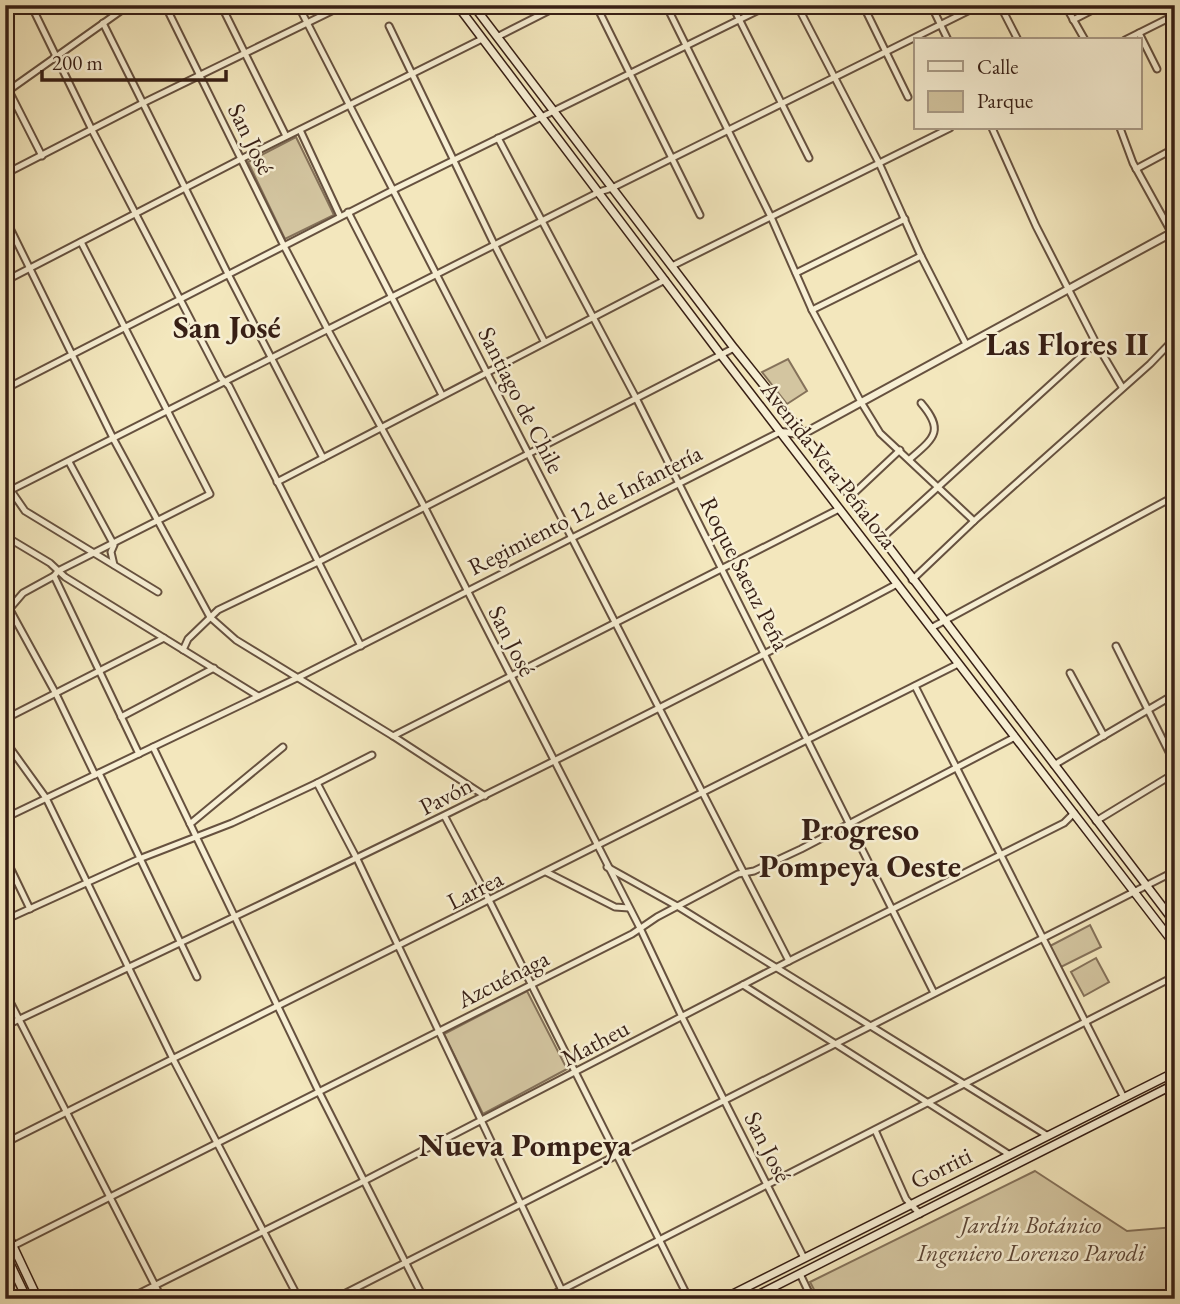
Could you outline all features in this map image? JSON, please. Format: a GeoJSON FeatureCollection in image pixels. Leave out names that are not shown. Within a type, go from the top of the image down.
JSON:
{"type":"FeatureCollection","features":[{"type":"Feature","properties":{"kind":"main road","name":"Avenida Vera Peñaloza"},"geometry":{"type":"LineString","coordinates":[[457,5],[721,355],[1175,944]]}},
{"type":"Feature","properties":{"kind":"main road","name":"Avenida Vera Peñaloza"},"geometry":{"type":"LineString","coordinates":[[473,5],[1175,923]]}},
{"type":"Feature","properties":{"kind":"main road","name":"Gorriti"},"geometry":{"type":"LineString","coordinates":[[723,1299],[1175,1072]]}},
{"type":"Feature","properties":{"kind":"main road","name":"Gorriti"},"geometry":{"type":"LineString","coordinates":[[750,1299],[1175,1084]]}},
{"type":"Feature","properties":{"kind":"main road"},"geometry":{"type":"LineString","coordinates":[[5,1229],[38,1299]]}},
{"type":"Feature","properties":{"kind":"main road"},"geometry":{"type":"LineString","coordinates":[[5,1251],[27,1299]]}},
{"type":"Feature","properties":{"kind":"street"},"geometry":{"type":"LineString","coordinates":[[32,5],[92,130],[220,378],[229,386],[361,646]]}},
{"type":"Feature","properties":{"kind":"street"},"geometry":{"type":"LineString","coordinates":[[42,156],[7,92],[129,5]]}},
{"type":"Feature","properties":{"kind":"street","name":"San José"},"geometry":{"type":"LineString","coordinates":[[165,5],[284,246],[424,506],[640,928],[804,1258]]}},
{"type":"Feature","properties":{"kind":"street"},"geometry":{"type":"LineString","coordinates":[[221,5],[286,136]]}},
{"type":"Feature","properties":{"kind":"street","name":"Santiago de Chile"},"geometry":{"type":"LineString","coordinates":[[298,5],[789,961]]}},
{"type":"Feature","properties":{"kind":"street"},"geometry":{"type":"LineString","coordinates":[[5,174],[344,5]]}},
{"type":"Feature","properties":{"kind":"street"},"geometry":{"type":"LineString","coordinates":[[497,37],[560,5]]}},
{"type":"Feature","properties":{"kind":"street"},"geometry":{"type":"LineString","coordinates":[[596,5],[700,215]]}},
{"type":"Feature","properties":{"kind":"street"},"geometry":{"type":"LineString","coordinates":[[666,5],[771,217],[812,310],[860,402],[880,433],[911,459],[974,521]]}},
{"type":"Feature","properties":{"kind":"street"},"geometry":{"type":"LineString","coordinates":[[732,5],[808,158]]}},
{"type":"Feature","properties":{"kind":"street"},"geometry":{"type":"LineString","coordinates":[[5,389],[340,216],[769,5]]}},
{"type":"Feature","properties":{"kind":"street"},"geometry":{"type":"LineString","coordinates":[[797,5],[879,163],[921,256],[966,344]]}},
{"type":"Feature","properties":{"kind":"street"},"geometry":{"type":"LineString","coordinates":[[863,5],[908,97]]}},
{"type":"Feature","properties":{"kind":"street"},"geometry":{"type":"LineString","coordinates":[[930,5],[947,38]]}},
{"type":"Feature","properties":{"kind":"street"},"geometry":{"type":"LineString","coordinates":[[8,492],[598,192],[612,188],[980,5]]}},
{"type":"Feature","properties":{"kind":"street"},"geometry":{"type":"LineString","coordinates":[[1000,5],[1017,38]]}},
{"type":"Feature","properties":{"kind":"street"},"geometry":{"type":"LineString","coordinates":[[1065,5],[1083,38]]}},
{"type":"Feature","properties":{"kind":"street"},"geometry":{"type":"LineString","coordinates":[[1073,20],[1102,5]]}},
{"type":"Feature","properties":{"kind":"street"},"geometry":{"type":"LineString","coordinates":[[1129,38],[1175,15]]}},
{"type":"Feature","properties":{"kind":"street"},"geometry":{"type":"LineString","coordinates":[[103,23],[323,458]]}},
{"type":"Feature","properties":{"kind":"street"},"geometry":{"type":"LineString","coordinates":[[389,26],[544,341]]}},
{"type":"Feature","properties":{"kind":"street"},"geometry":{"type":"LineString","coordinates":[[1139,33],[1142,38]]}},
{"type":"Feature","properties":{"kind":"street"},"geometry":{"type":"LineString","coordinates":[[5,281],[286,136],[482,39]]}},
{"type":"Feature","properties":{"kind":"street"},"geometry":{"type":"LineString","coordinates":[[1142,39],[1157,69]]}},
{"type":"Feature","properties":{"kind":"street"},"geometry":{"type":"LineString","coordinates":[[300,130],[340,216]]}},
{"type":"Feature","properties":{"kind":"street"},"geometry":{"type":"LineString","coordinates":[[671,267],[946,130]]}},
{"type":"Feature","properties":{"kind":"street"},"geometry":{"type":"LineString","coordinates":[[993,130],[1019,191],[1096,343],[1122,387]]}},
{"type":"Feature","properties":{"kind":"street"},"geometry":{"type":"LineString","coordinates":[[780,432],[803,434],[1174,234],[1136,169],[1121,130]]}},
{"type":"Feature","properties":{"kind":"street","name":"Roque Saenz Peña"},"geometry":{"type":"LineString","coordinates":[[498,138],[636,398],[934,993]]}},
{"type":"Feature","properties":{"kind":"street"},"geometry":{"type":"LineString","coordinates":[[1136,169],[1173,150],[1175,158]]}},
{"type":"Feature","properties":{"kind":"street"},"geometry":{"type":"LineString","coordinates":[[348,212],[442,395]]}},
{"type":"Feature","properties":{"kind":"street"},"geometry":{"type":"LineString","coordinates":[[5,218],[114,440],[210,617],[236,640],[485,796]]}},
{"type":"Feature","properties":{"kind":"street"},"geometry":{"type":"LineString","coordinates":[[796,273],[905,219]]}},
{"type":"Feature","properties":{"kind":"street"},"geometry":{"type":"LineString","coordinates":[[81,242],[210,494],[23,593],[16,598],[8,612],[56,694],[197,977]]}},
{"type":"Feature","properties":{"kind":"street"},"geometry":{"type":"LineString","coordinates":[[812,310],[921,256]]}},
{"type":"Feature","properties":{"kind":"street"},"geometry":{"type":"LineString","coordinates":[[277,482],[664,280]]}},
{"type":"Feature","properties":{"kind":"street"},"geometry":{"type":"LineString","coordinates":[[912,580],[1150,364],[1175,338]]}},
{"type":"Feature","properties":{"kind":"street"},"geometry":{"type":"LineString","coordinates":[[881,539],[1096,343]]}},
{"type":"Feature","properties":{"kind":"street"},"geometry":{"type":"LineString","coordinates":[[183,650],[188,639],[218,610],[318,562],[734,348]]}},
{"type":"Feature","properties":{"kind":"street"},"geometry":{"type":"LineString","coordinates":[[911,459],[932,440],[936,429],[934,420],[921,403]]}},
{"type":"Feature","properties":{"kind":"street","name":"Regimiento 12 de Infantería"},"geometry":{"type":"LineString","coordinates":[[5,818],[299,677],[780,432]]}},
{"type":"Feature","properties":{"kind":"street"},"geometry":{"type":"LineString","coordinates":[[850,497],[900,450]]}},
{"type":"Feature","properties":{"kind":"street"},"geometry":{"type":"LineString","coordinates":[[69,462],[114,545]]}},
{"type":"Feature","properties":{"kind":"street"},"geometry":{"type":"LineString","coordinates":[[5,482],[8,492],[24,511],[158,592]]}},
{"type":"Feature","properties":{"kind":"street"},"geometry":{"type":"LineString","coordinates":[[930,628],[1175,496]]}},
{"type":"Feature","properties":{"kind":"street"},"geometry":{"type":"LineString","coordinates":[[393,736],[839,509]]}},
{"type":"Feature","properties":{"kind":"street"},"geometry":{"type":"LineString","coordinates":[[5,536],[50,563],[138,754]]}},
{"type":"Feature","properties":{"kind":"street"},"geometry":{"type":"LineString","coordinates":[[114,545],[111,552],[114,565]]}},
{"type":"Feature","properties":{"kind":"street"},"geometry":{"type":"LineString","coordinates":[[56,574],[258,696]]}},
{"type":"Feature","properties":{"kind":"street","name":"Pavón"},"geometry":{"type":"LineString","coordinates":[[5,1026],[181,945],[445,817],[897,584]]}},
{"type":"Feature","properties":{"kind":"street"},"geometry":{"type":"LineString","coordinates":[[5,719],[164,638]]}},
{"type":"Feature","properties":{"kind":"street"},"geometry":{"type":"LineString","coordinates":[[1116,646],[1175,764]]}},
{"type":"Feature","properties":{"kind":"street","name":"Larrea"},"geometry":{"type":"LineString","coordinates":[[5,1143],[399,949],[596,846],[958,664]]}},
{"type":"Feature","properties":{"kind":"street"},"geometry":{"type":"LineString","coordinates":[[121,717],[214,668]]}},
{"type":"Feature","properties":{"kind":"street"},"geometry":{"type":"LineString","coordinates":[[1070,673],[1104,736]]}},
{"type":"Feature","properties":{"kind":"street"},"geometry":{"type":"LineString","coordinates":[[915,686],[1124,1098]]}},
{"type":"Feature","properties":{"kind":"street"},"geometry":{"type":"LineString","coordinates":[[1054,766],[1175,694]]}},
{"type":"Feature","properties":{"kind":"street","name":"Azcuénaga"},"geometry":{"type":"LineString","coordinates":[[5,1251],[640,928],[738,874],[754,872],[1015,737]]}},
{"type":"Feature","properties":{"kind":"street"},"geometry":{"type":"LineString","coordinates":[[5,741],[46,799],[173,1059],[299,1299]]}},
{"type":"Feature","properties":{"kind":"street"},"geometry":{"type":"LineString","coordinates":[[153,747],[234,919],[424,1299]]}},
{"type":"Feature","properties":{"kind":"street"},"geometry":{"type":"LineString","coordinates":[[190,824],[283,747]]}},
{"type":"Feature","properties":{"kind":"street"},"geometry":{"type":"LineString","coordinates":[[5,920],[195,835],[232,823],[372,755]]}},
{"type":"Feature","properties":{"kind":"street"},"geometry":{"type":"LineString","coordinates":[[1096,821],[1175,773]]}},
{"type":"Feature","properties":{"kind":"street"},"geometry":{"type":"LineString","coordinates":[[317,783],[357,859],[566,1299]]}},
{"type":"Feature","properties":{"kind":"street","name":"Matheu"},"geometry":{"type":"LineString","coordinates":[[128,1299],[263,1233],[789,961],[1065,823],[1074,813]]}},
{"type":"Feature","properties":{"kind":"street"},"geometry":{"type":"LineString","coordinates":[[445,817],[689,1299]]}},
{"type":"Feature","properties":{"kind":"street"},"geometry":{"type":"LineString","coordinates":[[5,857],[30,909]]}},
{"type":"Feature","properties":{"kind":"street"},"geometry":{"type":"LineString","coordinates":[[607,867],[677,906],[1048,1136]]}},
{"type":"Feature","properties":{"kind":"street"},"geometry":{"type":"LineString","coordinates":[[546,872],[615,907],[629,908]]}},
{"type":"Feature","properties":{"kind":"street"},"geometry":{"type":"LineString","coordinates":[[334,1299],[1175,872]]}},
{"type":"Feature","properties":{"kind":"street"},"geometry":{"type":"LineString","coordinates":[[544,1299],[1175,976]]}},
{"type":"Feature","properties":{"kind":"street"},"geometry":{"type":"LineString","coordinates":[[743,985],[1010,1155]]}},
{"type":"Feature","properties":{"kind":"street"},"geometry":{"type":"LineString","coordinates":[[5,992],[162,1299]]}},
{"type":"Feature","properties":{"kind":"street"},"geometry":{"type":"LineString","coordinates":[[875,1130],[910,1205],[920,1214]]}},
{"type":"Feature","properties":{"kind":"street"},"geometry":{"type":"LineString","coordinates":[[800,1274],[812,1299]]}},
{"type":"Feature","properties":{"kind":"green space"},"geometry":{"type":"Polygon","coordinates":[[[296,137],[334,215],[285,239],[248,162],[296,137]]]}},
{"type":"Feature","properties":{"kind":"green space"},"geometry":{"type":"Polygon","coordinates":[[[788,359],[807,391],[787,404],[762,372],[788,359]]]}},
{"type":"Feature","properties":{"kind":"green space"},"geometry":{"type":"Polygon","coordinates":[[[1090,925],[1101,947],[1061,967],[1050,946],[1090,925]]]}},
{"type":"Feature","properties":{"kind":"green space"},"geometry":{"type":"Polygon","coordinates":[[[1096,958],[1109,982],[1084,996],[1071,972],[1096,958]]]}},
{"type":"Feature","properties":{"kind":"green space"},"geometry":{"type":"Polygon","coordinates":[[[527,991],[567,1069],[483,1114],[444,1034],[527,991]]]}},
{"type":"Feature","properties":{"kind":"green space","name":"Jardín Botánico Ingeniero Lorenzo Parodi"},"geometry":{"type":"Polygon","coordinates":[[[1035,1171],[1127,1231],[1175,1227],[1175,1299],[819,1299],[810,1282],[1035,1171]]]}},
{"type":"Feature","properties":{"kind":"district","name":"San José"},"geometry":{"type":"Point","coordinates":[227,327]}},
{"type":"Feature","properties":{"kind":"district","name":"Las Flores II"},"geometry":{"type":"Point","coordinates":[1067,344]}},
{"type":"Feature","properties":{"kind":"district","name":"Progreso Pompeya Oeste"},"geometry":{"type":"Point","coordinates":[860,848]}},
{"type":"Feature","properties":{"kind":"district","name":"Nueva Pompeya"},"geometry":{"type":"Point","coordinates":[525,1145]}}]}
